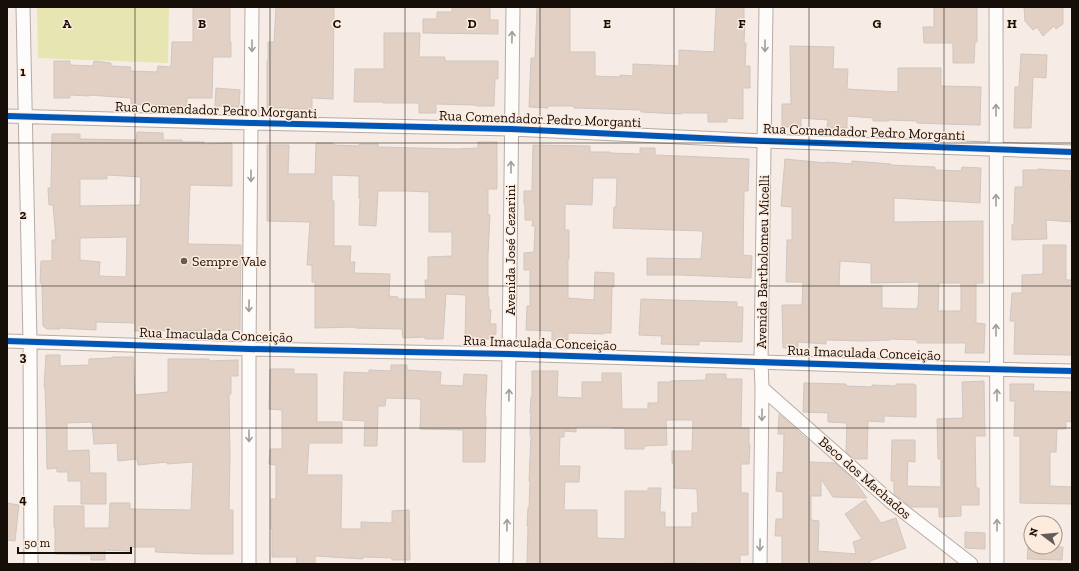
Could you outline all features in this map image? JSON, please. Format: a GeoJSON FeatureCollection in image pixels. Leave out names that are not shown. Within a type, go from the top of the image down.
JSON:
{"type":"FeatureCollection","features":[{"type":"Feature","properties":{"kind":"street"},"geometry":{"type":"LineString","coordinates":[[23,7],[30,342],[32,564]]}},
{"type":"Feature","properties":{"kind":"street"},"geometry":{"type":"LineString","coordinates":[[249,564],[252,7]]}},
{"type":"Feature","properties":{"kind":"street","name":"Avenida José Cezarini"},"geometry":{"type":"LineString","coordinates":[[506,564],[512,7]]}},
{"type":"Feature","properties":{"kind":"street","name":"Avenida Bartholomeu Micelli"},"geometry":{"type":"LineString","coordinates":[[760,564],[766,7]]}},
{"type":"Feature","properties":{"kind":"street"},"geometry":{"type":"LineString","coordinates":[[996,7],[997,564]]}},
{"type":"Feature","properties":{"kind":"street","name":"Rua Comendador Pedro Morganti"},"geometry":{"type":"LineString","coordinates":[[7,116],[511,129],[1072,152]]}},
{"type":"Feature","properties":{"kind":"street","name":"Rua Imaculada Conceição"},"geometry":{"type":"LineString","coordinates":[[7,341],[1072,371]]}},
{"type":"Feature","properties":{"kind":"street","name":"Beco dos Machados"},"geometry":{"type":"LineString","coordinates":[[762,388],[890,501],[971,564]]}},
{"type":"Feature","properties":{"kind":"shaded area"},"geometry":{"type":"Polygon","coordinates":[[[37,7],[169,7],[168,63],[38,58],[37,7]]]}},
{"type":"Feature","properties":{"kind":"building"},"geometry":{"type":"Polygon","coordinates":[[[193,7],[230,7],[231,57],[213,57],[212,98],[187,98],[187,106],[131,104],[131,98],[89,95],[70,95],[70,98],[54,98],[54,61],[70,61],[70,65],[93,66],[94,61],[111,63],[111,66],[131,67],[130,71],[157,72],[158,66],[171,67],[172,42],[193,42],[193,7]]]}},
{"type":"Feature","properties":{"kind":"building"},"geometry":{"type":"Polygon","coordinates":[[[276,7],[334,7],[333,99],[312,98],[312,109],[267,108],[268,42],[274,42],[276,7]]]}},
{"type":"Feature","properties":{"kind":"building"},"geometry":{"type":"Polygon","coordinates":[[[452,7],[490,7],[490,20],[498,20],[498,34],[423,33],[423,19],[437,19],[437,12],[452,12],[452,7]]]}},
{"type":"Feature","properties":{"kind":"building"},"geometry":{"type":"Polygon","coordinates":[[[537,7],[570,7],[570,52],[595,52],[595,76],[620,77],[620,75],[633,76],[633,64],[679,66],[679,50],[714,52],[716,7],[744,7],[744,43],[746,43],[745,66],[750,66],[750,88],[743,88],[743,119],[727,118],[727,122],[708,122],[708,113],[660,113],[641,112],[641,110],[574,108],[574,106],[548,106],[548,108],[529,107],[531,58],[535,58],[537,7]]]}},
{"type":"Feature","properties":{"kind":"building"},"geometry":{"type":"Polygon","coordinates":[[[934,7],[977,7],[977,42],[975,42],[974,63],[953,63],[953,43],[924,43],[923,27],[934,27],[934,7]]]}},
{"type":"Feature","properties":{"kind":"building"},"geometry":{"type":"Polygon","coordinates":[[[1024,7],[1063,7],[1063,24],[1056,29],[1054,26],[1043,36],[1037,27],[1033,30],[1025,21],[1024,7]]]}},
{"type":"Feature","properties":{"kind":"building"},"geometry":{"type":"Polygon","coordinates":[[[384,33],[420,33],[419,57],[445,57],[445,61],[498,61],[498,79],[495,79],[494,106],[436,104],[436,113],[419,113],[419,103],[354,102],[355,69],[384,69],[384,33]]]}},
{"type":"Feature","properties":{"kind":"building"},"geometry":{"type":"Polygon","coordinates":[[[790,46],[834,47],[833,69],[848,69],[847,89],[898,92],[898,68],[941,68],[941,86],[981,87],[980,125],[917,123],[917,121],[873,121],[873,118],[847,116],[847,128],[827,128],[828,120],[801,118],[801,127],[782,127],[782,104],[791,104],[790,46]]]}},
{"type":"Feature","properties":{"kind":"building"},"geometry":{"type":"Polygon","coordinates":[[[1021,54],[1047,55],[1046,78],[1033,77],[1031,128],[1014,128],[1015,87],[1019,87],[1021,54]]]}},
{"type":"Feature","properties":{"kind":"building"},"geometry":{"type":"Polygon","coordinates":[[[216,88],[240,90],[239,107],[215,106],[216,88]]]}},
{"type":"Feature","properties":{"kind":"building"},"geometry":{"type":"Polygon","coordinates":[[[137,132],[163,133],[163,140],[204,142],[204,144],[232,143],[232,186],[190,185],[188,244],[241,245],[240,330],[135,331],[135,323],[96,322],[96,330],[60,328],[47,329],[43,326],[42,283],[40,283],[41,261],[52,261],[52,240],[56,240],[53,205],[49,205],[48,188],[51,188],[52,134],[80,134],[80,139],[136,140],[137,132]],[[107,175],[107,179],[80,179],[80,206],[140,205],[141,177],[107,175]],[[127,237],[80,238],[80,260],[100,262],[99,276],[126,277],[127,237]]]}},
{"type":"Feature","properties":{"kind":"building"},"geometry":{"type":"Polygon","coordinates":[[[478,142],[497,142],[497,189],[488,189],[488,215],[490,215],[488,297],[489,310],[491,310],[490,324],[496,324],[496,334],[491,339],[465,339],[466,295],[446,294],[443,339],[425,339],[425,337],[403,338],[402,329],[355,327],[315,328],[315,282],[312,282],[312,265],[307,265],[310,222],[267,221],[267,145],[289,145],[288,174],[315,174],[316,143],[359,146],[359,144],[378,144],[378,147],[456,149],[478,148],[478,142]],[[332,175],[332,201],[334,201],[334,246],[351,246],[350,262],[355,262],[354,273],[390,274],[389,296],[398,297],[398,299],[426,299],[425,280],[428,280],[428,257],[452,256],[452,232],[429,232],[429,192],[378,191],[376,226],[359,225],[359,176],[332,175]]]}},
{"type":"Feature","properties":{"kind":"building"},"geometry":{"type":"Polygon","coordinates":[[[533,145],[590,146],[590,152],[640,154],[640,148],[655,148],[655,155],[749,159],[748,191],[744,191],[743,255],[752,256],[751,278],[647,275],[647,258],[701,259],[703,231],[613,228],[614,207],[616,207],[617,178],[593,178],[592,205],[565,204],[565,230],[569,230],[568,298],[594,300],[595,272],[614,273],[614,287],[612,287],[611,333],[568,333],[568,340],[552,340],[552,331],[526,330],[527,306],[530,306],[530,270],[524,270],[524,253],[534,252],[535,226],[532,226],[533,220],[525,220],[524,191],[532,191],[533,145]]]}},
{"type":"Feature","properties":{"kind":"building"},"geometry":{"type":"Polygon","coordinates":[[[785,159],[826,163],[852,164],[852,161],[935,167],[935,170],[961,171],[962,167],[981,168],[980,203],[894,198],[894,222],[983,221],[983,283],[976,283],[976,323],[985,324],[984,353],[965,353],[966,343],[917,343],[917,340],[890,339],[864,341],[826,340],[826,344],[798,342],[798,348],[783,348],[782,305],[802,305],[803,282],[786,282],[787,240],[792,240],[792,207],[781,206],[785,159]],[[840,261],[839,286],[882,286],[882,308],[917,309],[919,282],[871,283],[871,263],[840,261]],[[939,283],[938,311],[961,311],[961,283],[939,283]]]}},
{"type":"Feature","properties":{"kind":"building"},"geometry":{"type":"Polygon","coordinates":[[[1038,169],[1072,171],[1070,190],[1072,190],[1072,222],[1046,220],[1047,239],[1012,240],[1015,187],[1023,187],[1023,170],[1038,169]]]}},
{"type":"Feature","properties":{"kind":"building"},"geometry":{"type":"Polygon","coordinates":[[[1043,245],[1066,245],[1066,280],[1072,280],[1072,355],[1014,354],[1015,321],[1010,321],[1012,293],[1022,293],[1022,275],[1043,274],[1043,245]]]}},
{"type":"Feature","properties":{"kind":"building"},"geometry":{"type":"Polygon","coordinates":[[[641,299],[737,302],[737,307],[743,307],[742,342],[699,341],[699,345],[661,344],[662,336],[639,335],[641,299]]]}},
{"type":"Feature","properties":{"kind":"building"},"geometry":{"type":"Polygon","coordinates":[[[46,355],[60,355],[60,366],[89,365],[89,359],[133,357],[135,395],[168,392],[168,359],[209,359],[209,361],[238,360],[238,376],[231,376],[231,394],[229,394],[229,510],[233,510],[233,554],[155,552],[156,547],[130,547],[130,551],[105,550],[105,560],[91,560],[91,555],[55,554],[54,506],[84,506],[84,528],[109,528],[110,503],[130,503],[130,509],[191,510],[193,462],[167,464],[167,462],[138,465],[137,459],[118,461],[117,443],[94,444],[92,422],[67,423],[67,451],[89,450],[90,473],[106,473],[106,504],[81,504],[81,481],[68,481],[68,472],[57,472],[57,468],[47,469],[44,387],[46,355]]]}},
{"type":"Feature","properties":{"kind":"building"},"geometry":{"type":"Polygon","coordinates":[[[391,365],[407,365],[407,370],[441,372],[440,385],[463,386],[464,374],[487,375],[485,462],[463,462],[463,430],[420,429],[420,399],[386,398],[385,406],[378,406],[377,446],[364,446],[365,421],[343,420],[344,372],[369,373],[369,370],[391,371],[391,365]]]}},
{"type":"Feature","properties":{"kind":"building"},"geometry":{"type":"Polygon","coordinates":[[[270,369],[294,369],[294,374],[317,374],[317,422],[342,422],[342,443],[309,443],[307,475],[342,475],[341,529],[361,529],[361,522],[392,523],[392,511],[409,510],[410,560],[392,560],[392,558],[363,557],[363,559],[315,556],[315,564],[296,564],[297,557],[272,557],[271,499],[276,499],[276,465],[269,464],[270,449],[282,449],[282,410],[269,409],[270,369]]]}},
{"type":"Feature","properties":{"kind":"building"},"geometry":{"type":"Polygon","coordinates":[[[532,371],[558,371],[557,397],[582,398],[582,382],[602,382],[602,373],[621,373],[622,409],[648,409],[648,403],[658,403],[658,382],[706,380],[706,374],[726,374],[726,379],[742,379],[741,428],[749,428],[750,445],[749,464],[741,464],[741,493],[748,493],[748,555],[740,555],[740,564],[527,564],[531,436],[530,413],[532,397],[532,371]],[[666,420],[667,445],[644,446],[644,449],[625,449],[625,428],[576,427],[576,432],[564,431],[564,437],[560,437],[559,466],[580,466],[579,482],[565,482],[564,510],[597,510],[597,538],[625,539],[625,491],[648,491],[648,488],[661,488],[660,512],[665,512],[665,527],[692,527],[692,513],[698,513],[697,489],[674,488],[674,463],[672,463],[672,451],[692,451],[693,420],[666,420]]]}},
{"type":"Feature","properties":{"kind":"building"},"geometry":{"type":"Polygon","coordinates":[[[984,381],[985,436],[975,436],[976,488],[979,488],[979,505],[961,505],[961,516],[939,517],[939,507],[911,507],[894,494],[894,481],[891,481],[892,440],[915,440],[915,462],[908,461],[907,486],[941,487],[941,459],[938,459],[937,419],[963,418],[962,382],[984,381]]]}},
{"type":"Feature","properties":{"kind":"building"},"geometry":{"type":"Polygon","coordinates":[[[804,383],[846,384],[846,386],[872,387],[872,385],[896,386],[896,384],[914,384],[916,385],[916,417],[884,416],[884,422],[868,421],[867,459],[854,459],[846,452],[847,423],[828,422],[828,413],[803,412],[804,383]]]}},
{"type":"Feature","properties":{"kind":"building"},"geometry":{"type":"Polygon","coordinates":[[[1010,384],[1034,384],[1033,391],[1072,392],[1072,422],[1066,421],[1066,429],[1057,429],[1056,452],[1050,452],[1050,486],[1072,487],[1072,504],[1020,503],[1020,436],[1014,436],[1015,401],[1010,401],[1010,384]]]}},
{"type":"Feature","properties":{"kind":"building"},"geometry":{"type":"Polygon","coordinates":[[[779,414],[809,441],[809,462],[835,463],[852,478],[867,498],[833,497],[821,479],[821,496],[811,496],[811,520],[819,521],[818,551],[856,554],[853,542],[862,539],[845,514],[865,500],[881,523],[896,518],[906,548],[870,561],[870,564],[782,564],[782,536],[775,536],[776,519],[783,519],[783,492],[776,491],[777,472],[783,473],[784,434],[778,434],[779,414]]]}},
{"type":"Feature","properties":{"kind":"building"},"geometry":{"type":"Polygon","coordinates":[[[7,503],[19,505],[15,541],[7,540],[7,503]]]}},
{"type":"Feature","properties":{"kind":"building"},"geometry":{"type":"Polygon","coordinates":[[[965,532],[985,533],[985,549],[965,548],[965,532]]]}},
{"type":"Feature","properties":{"kind":"building"},"geometry":{"type":"Polygon","coordinates":[[[1027,555],[1062,555],[1062,560],[1027,559],[1027,555]]]}},
{"type":"Feature","properties":{"kind":"cycle path"},"geometry":{"type":"LineString","coordinates":[[7,116],[511,129],[765,141],[1072,152]]}},
{"type":"Feature","properties":{"kind":"cycle path"},"geometry":{"type":"LineString","coordinates":[[7,341],[1072,371]]}},
{"type":"Feature","properties":{"kind":"place","name":"Sempre Vale"},"geometry":{"type":"Point","coordinates":[184,261]}}]}
